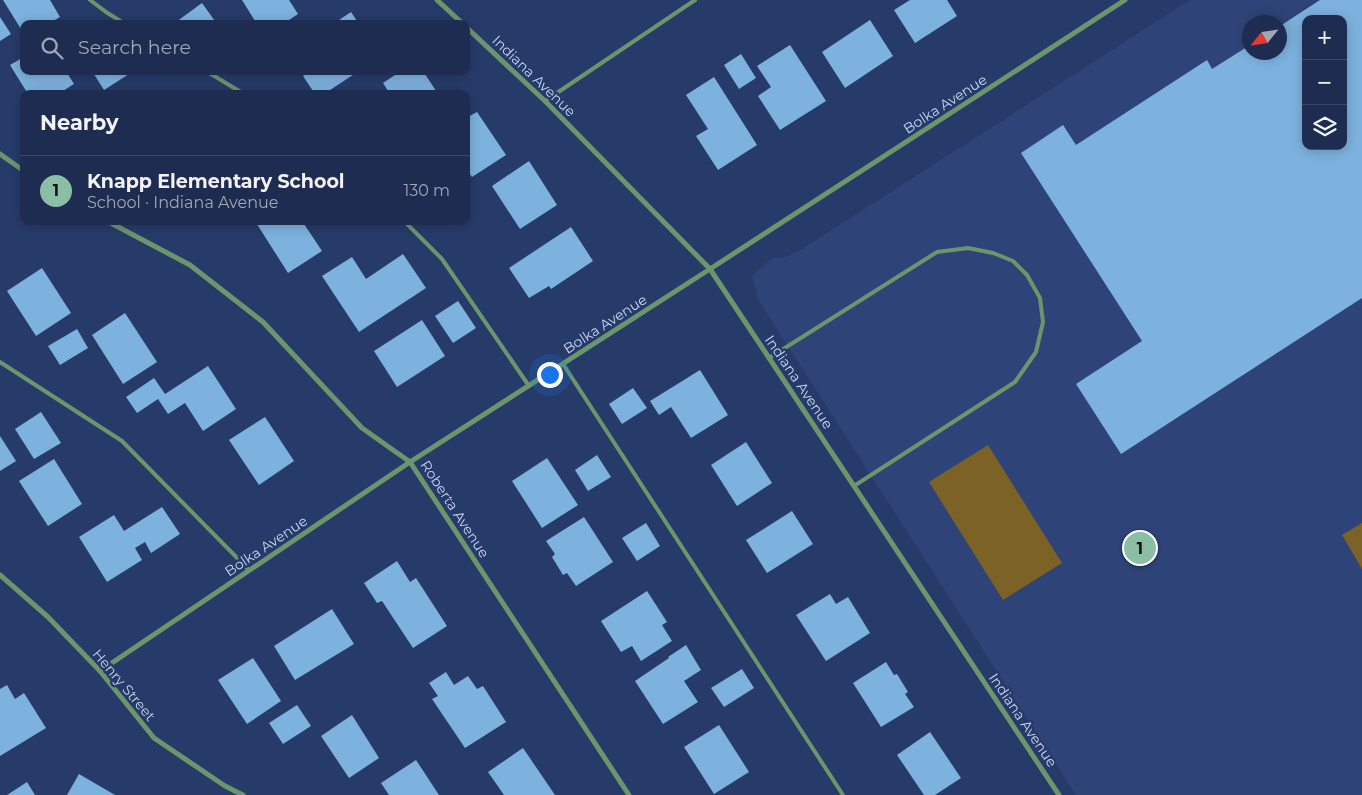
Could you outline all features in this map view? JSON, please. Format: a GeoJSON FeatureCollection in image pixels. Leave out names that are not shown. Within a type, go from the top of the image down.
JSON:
{"type":"FeatureCollection","features":[{"type":"Feature","properties":{"kind":"street"},"geometry":{"type":"LineString","coordinates":[[438,0],[459,20]]}},
{"type":"Feature","properties":{"kind":"street","name":"Bolka Avenue"},"geometry":{"type":"LineString","coordinates":[[100,670],[410,462],[1125,0]]}},
{"type":"Feature","properties":{"kind":"street","name":"Indiana Avenue"},"geometry":{"type":"LineString","coordinates":[[470,30],[545,101],[710,269],[1059,795]]}},
{"type":"Feature","properties":{"kind":"street"},"geometry":{"type":"LineString","coordinates":[[0,154],[20,168]]}},
{"type":"Feature","properties":{"kind":"street","name":"Roberta Avenue"},"geometry":{"type":"LineString","coordinates":[[115,225],[190,265],[263,322],[362,428],[410,462],[629,795]]}},
{"type":"Feature","properties":{"kind":"street","name":"Henry Street"},"geometry":{"type":"LineString","coordinates":[[0,575],[48,617],[100,670],[154,738],[225,786],[242,795]]}},
{"type":"Feature","properties":{"kind":"lane"},"geometry":{"type":"LineString","coordinates":[[90,0],[119,20]]}},
{"type":"Feature","properties":{"kind":"lane"},"geometry":{"type":"LineString","coordinates":[[545,101],[695,0]]}},
{"type":"Feature","properties":{"kind":"lane"},"geometry":{"type":"LineString","coordinates":[[213,75],[237,90]]}},
{"type":"Feature","properties":{"kind":"lane"},"geometry":{"type":"LineString","coordinates":[[408,225],[442,259],[530,386]]}},
{"type":"Feature","properties":{"kind":"lane"},"geometry":{"type":"LineString","coordinates":[[769,358],[937,252],[968,248],[993,253],[1013,260],[1027,275],[1040,298],[1043,322],[1036,352],[1015,382],[854,486]]}},
{"type":"Feature","properties":{"kind":"lane"},"geometry":{"type":"LineString","coordinates":[[0,362],[122,441],[249,570]]}},
{"type":"Feature","properties":{"kind":"lane"},"geometry":{"type":"LineString","coordinates":[[563,364],[842,795]]}},
{"type":"Feature","properties":{"kind":"shaded area"},"geometry":{"type":"Polygon","coordinates":[[[1190,0],[1362,0],[1362,795],[1076,795],[759,301],[752,276],[772,258],[786,257],[802,249],[1190,0]]]}},
{"type":"Feature","properties":{"kind":"shaded area"},"geometry":{"type":"Polygon","coordinates":[[[988,445],[1062,563],[1003,600],[929,482],[988,445]]]}},
{"type":"Feature","properties":{"kind":"shaded area"},"geometry":{"type":"Polygon","coordinates":[[[1362,523],[1362,569],[1342,535],[1362,523]]]}},
{"type":"Feature","properties":{"kind":"building"},"geometry":{"type":"Polygon","coordinates":[[[3,0],[50,0],[60,17],[55,20],[20,20],[20,28],[3,0]]]}},
{"type":"Feature","properties":{"kind":"building"},"geometry":{"type":"Polygon","coordinates":[[[242,0],[289,0],[298,14],[289,20],[254,20],[242,0]]]}},
{"type":"Feature","properties":{"kind":"building"},"geometry":{"type":"Polygon","coordinates":[[[910,0],[947,0],[957,16],[915,43],[894,10],[910,0]]]}},
{"type":"Feature","properties":{"kind":"building"},"geometry":{"type":"Polygon","coordinates":[[[1320,0],[1362,0],[1362,298],[1121,454],[1076,384],[1142,341],[1021,153],[1063,125],[1076,145],[1207,60],[1212,69],[1242,50],[1242,60],[1287,60],[1287,21],[1320,0]]]}},
{"type":"Feature","properties":{"kind":"building"},"geometry":{"type":"Polygon","coordinates":[[[202,3],[214,20],[179,20],[202,3]]]}},
{"type":"Feature","properties":{"kind":"building"},"geometry":{"type":"Polygon","coordinates":[[[351,12],[356,20],[339,20],[351,12]]]}},
{"type":"Feature","properties":{"kind":"building"},"geometry":{"type":"Polygon","coordinates":[[[0,17],[11,34],[0,41],[0,17]]]}},
{"type":"Feature","properties":{"kind":"building"},"geometry":{"type":"Polygon","coordinates":[[[870,20],[893,56],[845,88],[822,52],[870,20]]]}},
{"type":"Feature","properties":{"kind":"building"},"geometry":{"type":"Polygon","coordinates":[[[790,45],[826,101],[780,130],[758,96],[771,87],[757,66],[790,45]]]}},
{"type":"Feature","properties":{"kind":"building"},"geometry":{"type":"Polygon","coordinates":[[[741,54],[756,78],[739,89],[724,65],[741,54]]]}},
{"type":"Feature","properties":{"kind":"building"},"geometry":{"type":"Polygon","coordinates":[[[20,59],[20,75],[68,75],[74,84],[64,90],[26,90],[10,65],[20,59]]]}},
{"type":"Feature","properties":{"kind":"building"},"geometry":{"type":"Polygon","coordinates":[[[95,75],[127,75],[104,90],[95,75]]]}},
{"type":"Feature","properties":{"kind":"building"},"geometry":{"type":"Polygon","coordinates":[[[353,75],[330,90],[312,90],[303,76],[353,75]]]}},
{"type":"Feature","properties":{"kind":"building"},"geometry":{"type":"Polygon","coordinates":[[[395,75],[426,75],[435,90],[387,90],[383,83],[395,75]]]}},
{"type":"Feature","properties":{"kind":"building"},"geometry":{"type":"Polygon","coordinates":[[[714,77],[757,145],[718,170],[696,136],[708,129],[686,95],[714,77]]]}},
{"type":"Feature","properties":{"kind":"building"},"geometry":{"type":"Polygon","coordinates":[[[477,112],[506,155],[472,177],[470,174],[470,116],[477,112]]]}},
{"type":"Feature","properties":{"kind":"building"},"geometry":{"type":"Polygon","coordinates":[[[529,161],[557,205],[520,229],[492,186],[529,161]]]}},
{"type":"Feature","properties":{"kind":"building"},"geometry":{"type":"Polygon","coordinates":[[[258,225],[305,225],[322,251],[288,273],[258,225]]]}},
{"type":"Feature","properties":{"kind":"building"},"geometry":{"type":"Polygon","coordinates":[[[571,227],[593,261],[551,289],[549,286],[529,298],[509,268],[571,227]]]}},
{"type":"Feature","properties":{"kind":"building"},"geometry":{"type":"Polygon","coordinates":[[[403,254],[426,288],[359,332],[322,276],[352,257],[366,279],[403,254]]]}},
{"type":"Feature","properties":{"kind":"building"},"geometry":{"type":"Polygon","coordinates":[[[42,268],[71,313],[36,336],[7,291],[42,268]]]}},
{"type":"Feature","properties":{"kind":"building"},"geometry":{"type":"Polygon","coordinates":[[[458,301],[476,328],[453,343],[435,316],[458,301]]]}},
{"type":"Feature","properties":{"kind":"building"},"geometry":{"type":"Polygon","coordinates":[[[125,313],[157,362],[123,384],[92,335],[125,313]]]}},
{"type":"Feature","properties":{"kind":"building"},"geometry":{"type":"Polygon","coordinates":[[[422,320],[445,356],[397,387],[374,351],[422,320]]]}},
{"type":"Feature","properties":{"kind":"building"},"geometry":{"type":"Polygon","coordinates":[[[77,329],[88,348],[60,365],[48,346],[77,329]]]}},
{"type":"Feature","properties":{"kind":"building"},"geometry":{"type":"Polygon","coordinates":[[[208,366],[236,409],[203,431],[185,403],[168,414],[158,399],[137,413],[126,397],[154,378],[165,394],[208,366]]]}},
{"type":"Feature","properties":{"kind":"building"},"geometry":{"type":"Polygon","coordinates":[[[700,370],[728,415],[691,438],[671,407],[659,415],[650,401],[700,370]]]}},
{"type":"Feature","properties":{"kind":"building"},"geometry":{"type":"Polygon","coordinates":[[[633,388],[647,408],[622,424],[609,404],[633,388]]]}},
{"type":"Feature","properties":{"kind":"building"},"geometry":{"type":"Polygon","coordinates":[[[41,412],[61,443],[34,459],[15,429],[41,412]]]}},
{"type":"Feature","properties":{"kind":"building"},"geometry":{"type":"Polygon","coordinates":[[[265,417],[294,461],[259,485],[229,440],[265,417]]]}},
{"type":"Feature","properties":{"kind":"building"},"geometry":{"type":"Polygon","coordinates":[[[0,436],[16,461],[0,471],[0,436]]]}},
{"type":"Feature","properties":{"kind":"building"},"geometry":{"type":"Polygon","coordinates":[[[746,442],[772,483],[737,506],[711,465],[746,442]]]}},
{"type":"Feature","properties":{"kind":"building"},"geometry":{"type":"Polygon","coordinates":[[[597,455],[611,477],[588,491],[575,470],[597,455]]]}},
{"type":"Feature","properties":{"kind":"building"},"geometry":{"type":"Polygon","coordinates":[[[547,458],[578,505],[542,528],[512,481],[547,458]]]}},
{"type":"Feature","properties":{"kind":"building"},"geometry":{"type":"Polygon","coordinates":[[[54,459],[82,504],[48,526],[19,481],[54,459]]]}},
{"type":"Feature","properties":{"kind":"building"},"geometry":{"type":"Polygon","coordinates":[[[162,507],[180,534],[151,553],[145,542],[135,548],[142,560],[107,582],[79,537],[114,515],[124,531],[162,507]]]}},
{"type":"Feature","properties":{"kind":"building"},"geometry":{"type":"Polygon","coordinates":[[[792,511],[813,544],[767,573],[746,540],[792,511]]]}},
{"type":"Feature","properties":{"kind":"building"},"geometry":{"type":"Polygon","coordinates":[[[584,517],[613,562],[576,586],[567,573],[563,575],[552,557],[555,554],[546,541],[584,517]]]}},
{"type":"Feature","properties":{"kind":"building"},"geometry":{"type":"Polygon","coordinates":[[[646,523],[660,546],[637,561],[622,538],[646,523]]]}},
{"type":"Feature","properties":{"kind":"building"},"geometry":{"type":"Polygon","coordinates":[[[397,561],[410,582],[416,578],[447,626],[413,648],[382,601],[377,603],[364,583],[397,561]]]}},
{"type":"Feature","properties":{"kind":"building"},"geometry":{"type":"Polygon","coordinates":[[[647,591],[667,622],[662,625],[672,641],[641,661],[632,646],[621,652],[601,621],[647,591]]]}},
{"type":"Feature","properties":{"kind":"building"},"geometry":{"type":"Polygon","coordinates":[[[830,594],[836,604],[848,597],[870,633],[826,661],[796,615],[830,594]]]}},
{"type":"Feature","properties":{"kind":"building"},"geometry":{"type":"Polygon","coordinates":[[[332,609],[354,644],[295,680],[274,646],[332,609]]]}},
{"type":"Feature","properties":{"kind":"building"},"geometry":{"type":"Polygon","coordinates":[[[686,645],[701,670],[684,681],[698,702],[663,724],[635,681],[686,645]]]}},
{"type":"Feature","properties":{"kind":"building"},"geometry":{"type":"Polygon","coordinates":[[[253,658],[281,701],[247,724],[218,680],[253,658]]]}},
{"type":"Feature","properties":{"kind":"building"},"geometry":{"type":"Polygon","coordinates":[[[886,662],[894,675],[897,674],[908,692],[905,694],[914,707],[881,727],[853,683],[886,662]]]}},
{"type":"Feature","properties":{"kind":"building"},"geometry":{"type":"Polygon","coordinates":[[[742,669],[754,688],[724,707],[711,688],[742,669]]]}},
{"type":"Feature","properties":{"kind":"building"},"geometry":{"type":"Polygon","coordinates":[[[446,672],[454,685],[468,676],[477,689],[483,686],[506,722],[465,748],[432,699],[438,696],[429,683],[446,672]]]}},
{"type":"Feature","properties":{"kind":"building"},"geometry":{"type":"Polygon","coordinates":[[[7,685],[15,699],[24,693],[46,728],[0,756],[0,689],[7,685]]]}},
{"type":"Feature","properties":{"kind":"building"},"geometry":{"type":"Polygon","coordinates":[[[297,705],[311,726],[283,744],[269,723],[297,705]]]}},
{"type":"Feature","properties":{"kind":"building"},"geometry":{"type":"Polygon","coordinates":[[[352,715],[379,758],[349,778],[321,736],[352,715]]]}},
{"type":"Feature","properties":{"kind":"building"},"geometry":{"type":"Polygon","coordinates":[[[719,725],[749,772],[714,794],[684,747],[719,725]]]}},
{"type":"Feature","properties":{"kind":"building"},"geometry":{"type":"Polygon","coordinates":[[[930,732],[961,778],[935,795],[924,795],[897,755],[930,732]]]}},
{"type":"Feature","properties":{"kind":"building"},"geometry":{"type":"Polygon","coordinates":[[[523,748],[555,795],[504,795],[488,772],[523,748]]]}},
{"type":"Feature","properties":{"kind":"building"},"geometry":{"type":"Polygon","coordinates":[[[416,760],[439,795],[389,795],[381,783],[416,760]]]}},
{"type":"Feature","properties":{"kind":"building"},"geometry":{"type":"Polygon","coordinates":[[[79,774],[115,795],[67,795],[79,774]]]}},
{"type":"Feature","properties":{"kind":"building"},"geometry":{"type":"Polygon","coordinates":[[[27,782],[35,795],[7,795],[27,782]]]}},
{"type":"Feature","properties":{"kind":"place","name":"Knapp Elementary School"},"geometry":{"type":"Point","coordinates":[1140,548]}}]}
